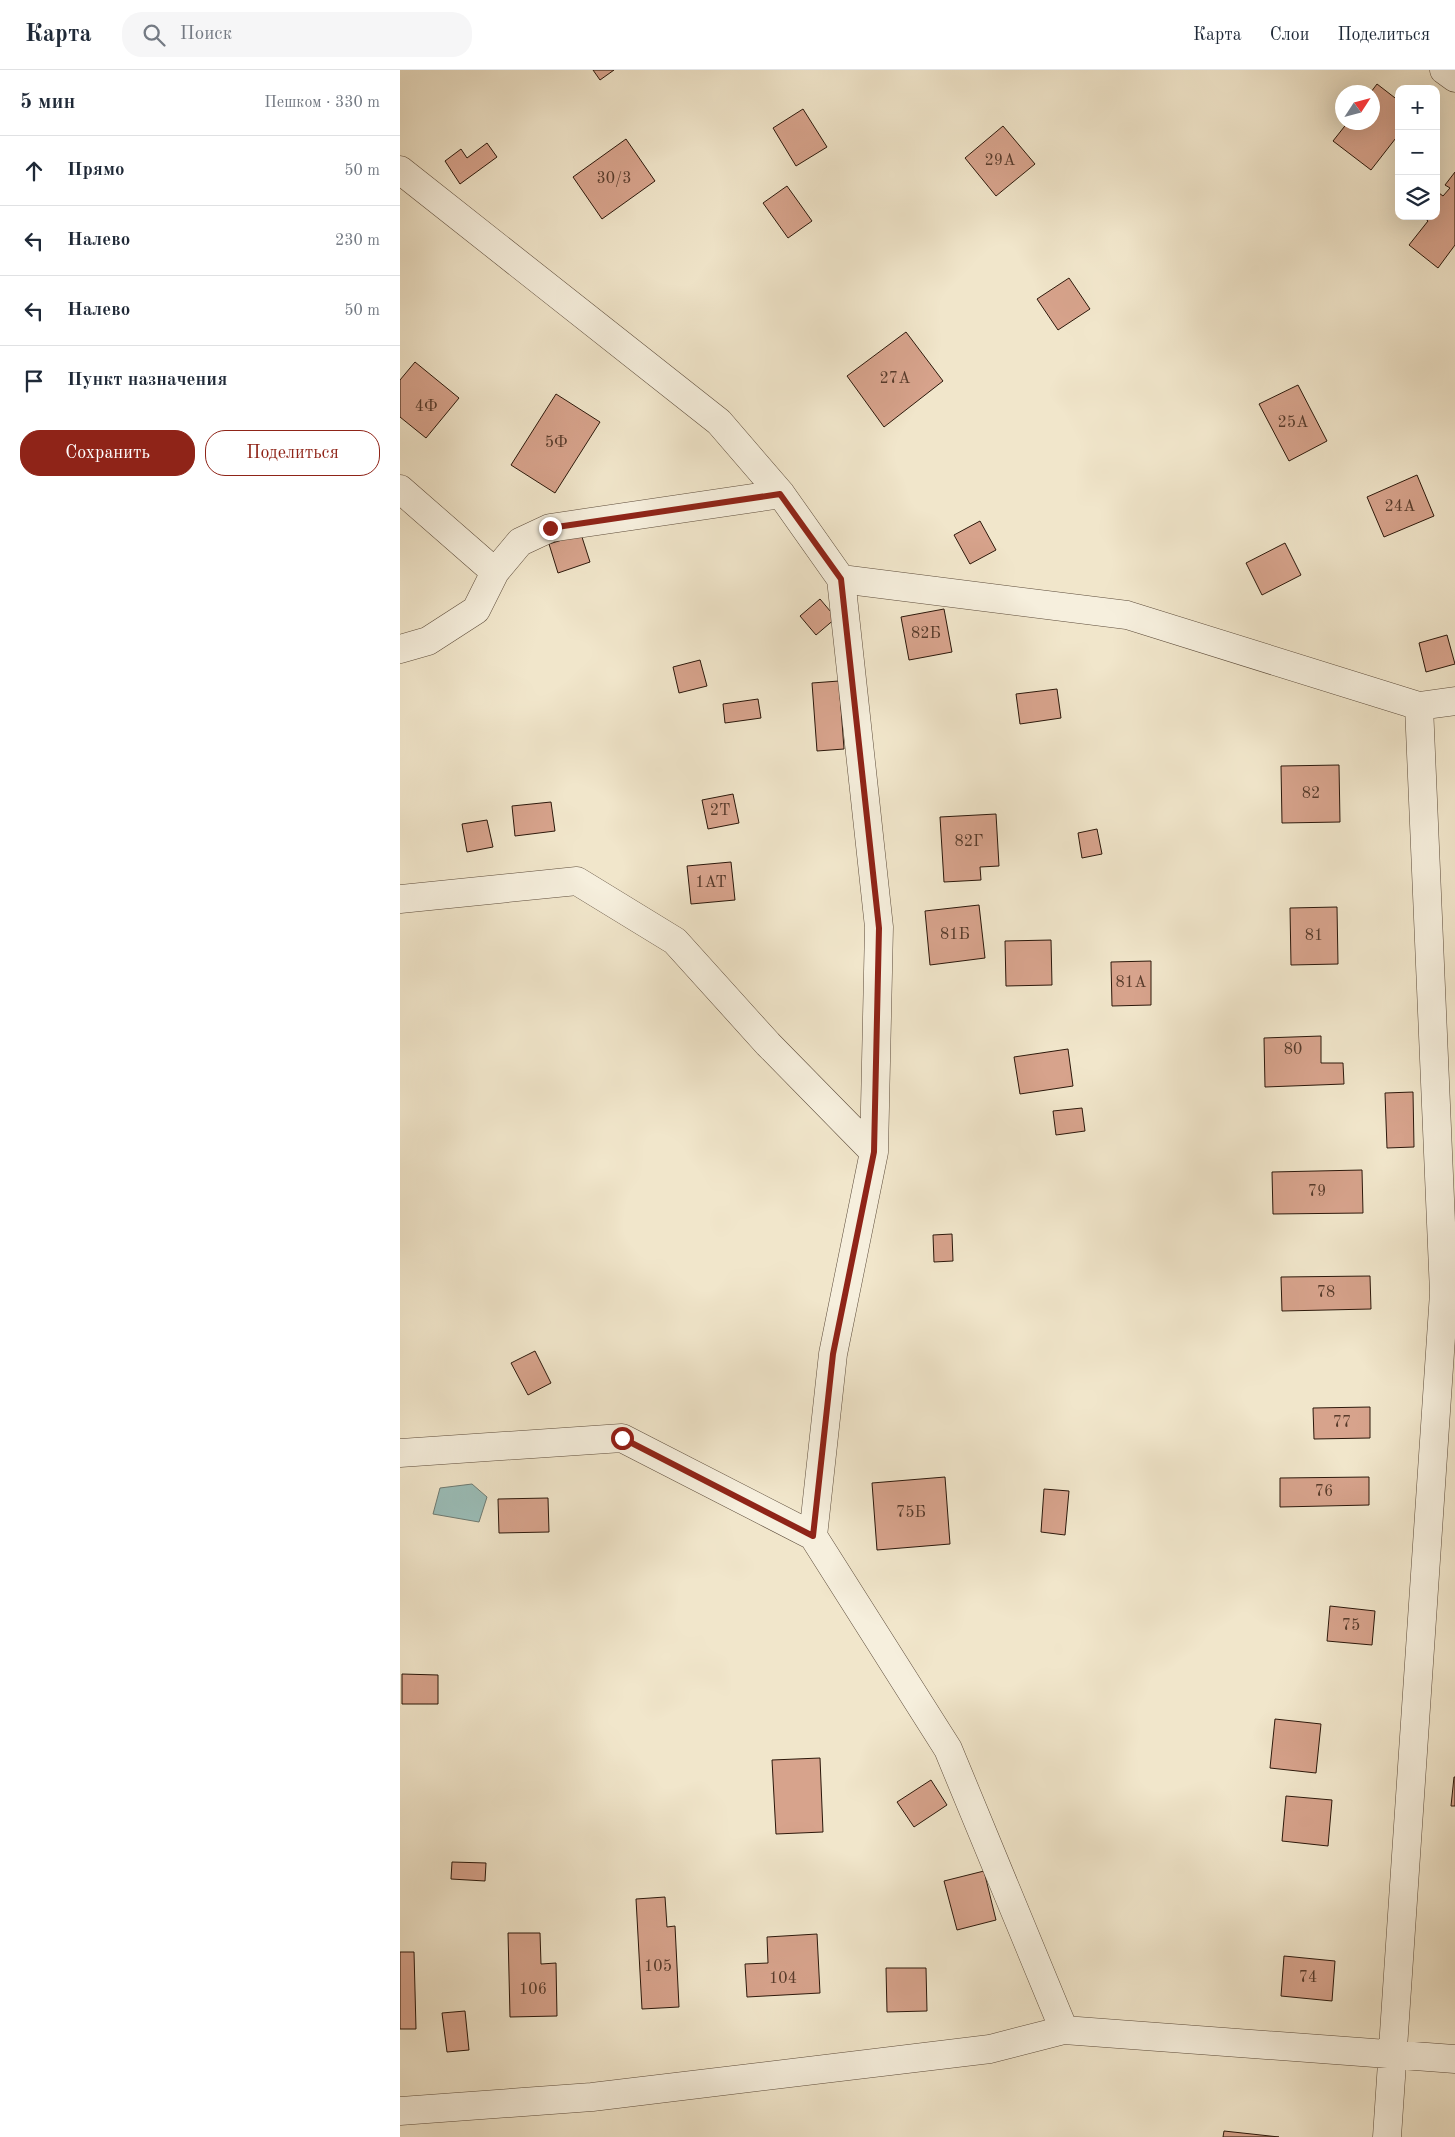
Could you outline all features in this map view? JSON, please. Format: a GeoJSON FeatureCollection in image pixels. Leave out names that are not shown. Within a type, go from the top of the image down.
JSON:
{"type":"FeatureCollection","features":[{"type":"Feature","properties":{"kind":"street"},"geometry":{"type":"LineString","coordinates":[[1444,70],[1455,78]]}},
{"type":"Feature","properties":{"kind":"street"},"geometry":{"type":"LineString","coordinates":[[400,170],[719,422],[780,494],[841,579],[879,928],[874,1152],[833,1354],[813,1536]]}},
{"type":"Feature","properties":{"kind":"street"},"geometry":{"type":"LineString","coordinates":[[400,489],[495,572]]}},
{"type":"Feature","properties":{"kind":"street"},"geometry":{"type":"LineString","coordinates":[[400,649],[428,640],[476,610],[495,572],[520,542],[550,528],[780,494]]}},
{"type":"Feature","properties":{"kind":"street"},"geometry":{"type":"LineString","coordinates":[[841,579],[1127,615],[1419,706],[1455,701]]}},
{"type":"Feature","properties":{"kind":"street"},"geometry":{"type":"LineString","coordinates":[[1387,2137],[1450,1294],[1419,706]]}},
{"type":"Feature","properties":{"kind":"street"},"geometry":{"type":"LineString","coordinates":[[400,899],[577,880],[675,941],[768,1044],[874,1152]]}},
{"type":"Feature","properties":{"kind":"street"},"geometry":{"type":"LineString","coordinates":[[400,1452],[622,1438],[813,1536],[948,1748],[1064,2030]]}},
{"type":"Feature","properties":{"kind":"street"},"geometry":{"type":"LineString","coordinates":[[400,2111],[592,2097],[980,2050],[1064,2030],[1455,2059]]}},
{"type":"Feature","properties":{"kind":"water"},"geometry":{"type":"Polygon","coordinates":[[[472,1484],[487,1497],[479,1522],[433,1514],[440,1488],[472,1484]]]}},
{"type":"Feature","properties":{"kind":"building"},"geometry":{"type":"Polygon","coordinates":[[[593,70],[614,70],[600,80],[593,70]]]}},
{"type":"Feature","properties":{"kind":"building"},"geometry":{"type":"Polygon","coordinates":[[[1380,86],[1395,98],[1395,139],[1371,170],[1333,141],[1342,130],[1380,130],[1380,86]]]}},
{"type":"Feature","properties":{"kind":"building"},"geometry":{"type":"Polygon","coordinates":[[[803,109],[827,147],[796,166],[773,128],[803,109]]]}},
{"type":"Feature","properties":{"kind":"building"},"geometry":{"type":"Polygon","coordinates":[[[1003,126],[1035,164],[996,196],[965,158],[1003,126]]]}},
{"type":"Feature","properties":{"kind":"building"},"geometry":{"type":"Polygon","coordinates":[[[626,139],[655,181],[602,219],[573,177],[626,139]]]}},
{"type":"Feature","properties":{"kind":"building"},"geometry":{"type":"Polygon","coordinates":[[[487,143],[497,157],[460,184],[445,161],[461,149],[467,158],[487,143]]]}},
{"type":"Feature","properties":{"kind":"building"},"geometry":{"type":"Polygon","coordinates":[[[1455,172],[1455,245],[1438,268],[1409,245],[1428,221],[1427,220],[1440,220],[1440,194],[1443,196],[1450,188],[1445,185],[1455,172]]]}},
{"type":"Feature","properties":{"kind":"building"},"geometry":{"type":"Polygon","coordinates":[[[787,186],[812,221],[788,238],[763,203],[787,186]]]}},
{"type":"Feature","properties":{"kind":"building"},"geometry":{"type":"Polygon","coordinates":[[[1069,278],[1090,309],[1058,330],[1037,299],[1069,278]]]}},
{"type":"Feature","properties":{"kind":"building"},"geometry":{"type":"Polygon","coordinates":[[[906,332],[943,381],[884,427],[847,376],[906,332]]]}},
{"type":"Feature","properties":{"kind":"building"},"geometry":{"type":"Polygon","coordinates":[[[415,362],[459,398],[426,438],[400,417],[400,380],[415,362]]]}},
{"type":"Feature","properties":{"kind":"building"},"geometry":{"type":"Polygon","coordinates":[[[1298,385],[1327,441],[1289,461],[1259,404],[1298,385]]]}},
{"type":"Feature","properties":{"kind":"building"},"geometry":{"type":"Polygon","coordinates":[[[556,394],[600,422],[555,493],[511,465],[556,394]]]}},
{"type":"Feature","properties":{"kind":"building"},"geometry":{"type":"Polygon","coordinates":[[[1417,475],[1434,516],[1384,537],[1367,497],[1417,475]]]}},
{"type":"Feature","properties":{"kind":"building"},"geometry":{"type":"Polygon","coordinates":[[[980,521],[996,550],[970,564],[954,535],[980,521]]]}},
{"type":"Feature","properties":{"kind":"building"},"geometry":{"type":"Polygon","coordinates":[[[581,534],[590,562],[558,573],[549,544],[581,534]]]}},
{"type":"Feature","properties":{"kind":"building"},"geometry":{"type":"Polygon","coordinates":[[[1285,543],[1301,575],[1262,595],[1246,563],[1285,543]]]}},
{"type":"Feature","properties":{"kind":"building"},"geometry":{"type":"Polygon","coordinates":[[[820,599],[836,618],[816,635],[800,616],[820,599]]]}},
{"type":"Feature","properties":{"kind":"building"},"geometry":{"type":"Polygon","coordinates":[[[944,609],[952,652],[909,660],[901,617],[944,609]]]}},
{"type":"Feature","properties":{"kind":"building"},"geometry":{"type":"Polygon","coordinates":[[[1447,635],[1455,664],[1426,672],[1419,643],[1447,635]]]}},
{"type":"Feature","properties":{"kind":"building"},"geometry":{"type":"Polygon","coordinates":[[[700,660],[707,686],[679,693],[673,667],[700,660]]]}},
{"type":"Feature","properties":{"kind":"building"},"geometry":{"type":"Polygon","coordinates":[[[839,681],[844,749],[817,751],[812,683],[839,681]]]}},
{"type":"Feature","properties":{"kind":"building"},"geometry":{"type":"Polygon","coordinates":[[[1057,689],[1061,718],[1020,724],[1016,694],[1057,689]]]}},
{"type":"Feature","properties":{"kind":"building"},"geometry":{"type":"Polygon","coordinates":[[[758,699],[761,718],[725,723],[723,704],[758,699]]]}},
{"type":"Feature","properties":{"kind":"building"},"geometry":{"type":"Polygon","coordinates":[[[1339,765],[1340,822],[1282,823],[1281,766],[1339,765]]]}},
{"type":"Feature","properties":{"kind":"building"},"geometry":{"type":"Polygon","coordinates":[[[733,794],[739,823],[708,829],[702,800],[733,794]]]}},
{"type":"Feature","properties":{"kind":"building"},"geometry":{"type":"Polygon","coordinates":[[[551,802],[555,831],[515,836],[512,806],[551,802]]]}},
{"type":"Feature","properties":{"kind":"building"},"geometry":{"type":"Polygon","coordinates":[[[996,814],[999,866],[980,867],[981,880],[944,882],[940,817],[996,814]]]}},
{"type":"Feature","properties":{"kind":"building"},"geometry":{"type":"Polygon","coordinates":[[[487,820],[493,847],[467,852],[462,824],[487,820]]]}},
{"type":"Feature","properties":{"kind":"building"},"geometry":{"type":"Polygon","coordinates":[[[1097,829],[1102,854],[1082,858],[1078,833],[1097,829]]]}},
{"type":"Feature","properties":{"kind":"building"},"geometry":{"type":"Polygon","coordinates":[[[731,862],[735,900],[691,904],[687,866],[731,862]]]}},
{"type":"Feature","properties":{"kind":"building"},"geometry":{"type":"Polygon","coordinates":[[[979,905],[985,958],[930,965],[925,911],[979,905]]]}},
{"type":"Feature","properties":{"kind":"building"},"geometry":{"type":"Polygon","coordinates":[[[1337,907],[1338,964],[1291,965],[1290,908],[1337,907]]]}},
{"type":"Feature","properties":{"kind":"building"},"geometry":{"type":"Polygon","coordinates":[[[1051,940],[1052,985],[1006,986],[1005,941],[1051,940]]]}},
{"type":"Feature","properties":{"kind":"building"},"geometry":{"type":"Polygon","coordinates":[[[1151,961],[1151,1005],[1112,1006],[1111,962],[1151,961]]]}},
{"type":"Feature","properties":{"kind":"building"},"geometry":{"type":"Polygon","coordinates":[[[1321,1036],[1321,1063],[1343,1063],[1344,1084],[1265,1087],[1264,1038],[1321,1036]]]}},
{"type":"Feature","properties":{"kind":"building"},"geometry":{"type":"Polygon","coordinates":[[[1068,1049],[1073,1086],[1020,1094],[1014,1057],[1068,1049]]]}},
{"type":"Feature","properties":{"kind":"building"},"geometry":{"type":"Polygon","coordinates":[[[1413,1092],[1414,1147],[1387,1148],[1385,1093],[1413,1092]]]}},
{"type":"Feature","properties":{"kind":"building"},"geometry":{"type":"Polygon","coordinates":[[[1082,1108],[1085,1131],[1056,1135],[1053,1111],[1082,1108]]]}},
{"type":"Feature","properties":{"kind":"building"},"geometry":{"type":"Polygon","coordinates":[[[1362,1170],[1363,1213],[1273,1214],[1272,1172],[1362,1170]]]}},
{"type":"Feature","properties":{"kind":"building"},"geometry":{"type":"Polygon","coordinates":[[[952,1234],[953,1261],[934,1262],[933,1235],[952,1234]]]}},
{"type":"Feature","properties":{"kind":"building"},"geometry":{"type":"Polygon","coordinates":[[[1370,1276],[1371,1309],[1282,1311],[1281,1277],[1370,1276]]]}},
{"type":"Feature","properties":{"kind":"building"},"geometry":{"type":"Polygon","coordinates":[[[535,1351],[551,1383],[528,1395],[511,1363],[535,1351]]]}},
{"type":"Feature","properties":{"kind":"building"},"geometry":{"type":"Polygon","coordinates":[[[1370,1407],[1370,1438],[1314,1439],[1313,1408],[1370,1407]]]}},
{"type":"Feature","properties":{"kind":"building"},"geometry":{"type":"Polygon","coordinates":[[[945,1477],[950,1544],[877,1550],[872,1483],[945,1477]]]}},
{"type":"Feature","properties":{"kind":"building"},"geometry":{"type":"Polygon","coordinates":[[[1369,1477],[1369,1505],[1280,1507],[1280,1478],[1369,1477]]]}},
{"type":"Feature","properties":{"kind":"building"},"geometry":{"type":"Polygon","coordinates":[[[1044,1489],[1069,1491],[1065,1535],[1041,1532],[1044,1489]]]}},
{"type":"Feature","properties":{"kind":"building"},"geometry":{"type":"Polygon","coordinates":[[[548,1498],[549,1532],[499,1533],[498,1499],[548,1498]]]}},
{"type":"Feature","properties":{"kind":"building"},"geometry":{"type":"Polygon","coordinates":[[[1330,1606],[1375,1611],[1372,1645],[1327,1641],[1330,1606]]]}},
{"type":"Feature","properties":{"kind":"building"},"geometry":{"type":"Polygon","coordinates":[[[402,1674],[438,1675],[438,1704],[402,1704],[402,1674]]]}},
{"type":"Feature","properties":{"kind":"building"},"geometry":{"type":"Polygon","coordinates":[[[1275,1719],[1321,1724],[1316,1773],[1270,1768],[1275,1719]]]}},
{"type":"Feature","properties":{"kind":"building"},"geometry":{"type":"Polygon","coordinates":[[[820,1758],[823,1832],[776,1834],[772,1760],[820,1758]]]}},
{"type":"Feature","properties":{"kind":"building"},"geometry":{"type":"Polygon","coordinates":[[[1454,1777],[1455,1806],[1451,1806],[1454,1777]]]}},
{"type":"Feature","properties":{"kind":"building"},"geometry":{"type":"Polygon","coordinates":[[[931,1780],[947,1805],[914,1827],[897,1802],[931,1780]]]}},
{"type":"Feature","properties":{"kind":"building"},"geometry":{"type":"Polygon","coordinates":[[[1286,1796],[1332,1800],[1328,1846],[1282,1841],[1286,1796]]]}},
{"type":"Feature","properties":{"kind":"building"},"geometry":{"type":"Polygon","coordinates":[[[452,1862],[486,1863],[485,1881],[451,1879],[452,1862]]]}},
{"type":"Feature","properties":{"kind":"building"},"geometry":{"type":"Polygon","coordinates":[[[984,1871],[996,1920],[957,1930],[944,1881],[984,1871]]]}},
{"type":"Feature","properties":{"kind":"building"},"geometry":{"type":"Polygon","coordinates":[[[665,1897],[667,1927],[675,1926],[679,2007],[642,2009],[636,1899],[665,1897]]]}},
{"type":"Feature","properties":{"kind":"building"},"geometry":{"type":"Polygon","coordinates":[[[508,1933],[540,1933],[541,1964],[556,1963],[557,2016],[510,2017],[508,1933]]]}},
{"type":"Feature","properties":{"kind":"building"},"geometry":{"type":"Polygon","coordinates":[[[817,1934],[820,1993],[747,1997],[745,1964],[768,1963],[767,1937],[817,1934]]]}},
{"type":"Feature","properties":{"kind":"building"},"geometry":{"type":"Polygon","coordinates":[[[400,1952],[414,1952],[416,2029],[400,2029],[400,1952]]]}},
{"type":"Feature","properties":{"kind":"building"},"geometry":{"type":"Polygon","coordinates":[[[1284,1956],[1335,1961],[1332,2001],[1281,1996],[1284,1956]]]}},
{"type":"Feature","properties":{"kind":"building"},"geometry":{"type":"Polygon","coordinates":[[[886,1968],[926,1968],[927,2011],[887,2012],[886,1968]]]}},
{"type":"Feature","properties":{"kind":"building"},"geometry":{"type":"Polygon","coordinates":[[[465,2011],[469,2050],[447,2052],[442,2013],[465,2011]]]}},
{"type":"Feature","properties":{"kind":"building"},"geometry":{"type":"Polygon","coordinates":[[[1224,2131],[1279,2137],[1223,2137],[1224,2131]]]}},
{"type":"Feature","properties":{"kind":"route"},"geometry":{"type":"LineString","coordinates":[[550,528],[780,494],[841,579],[879,928],[874,1152],[833,1354],[813,1536],[622,1438]]}}]}
